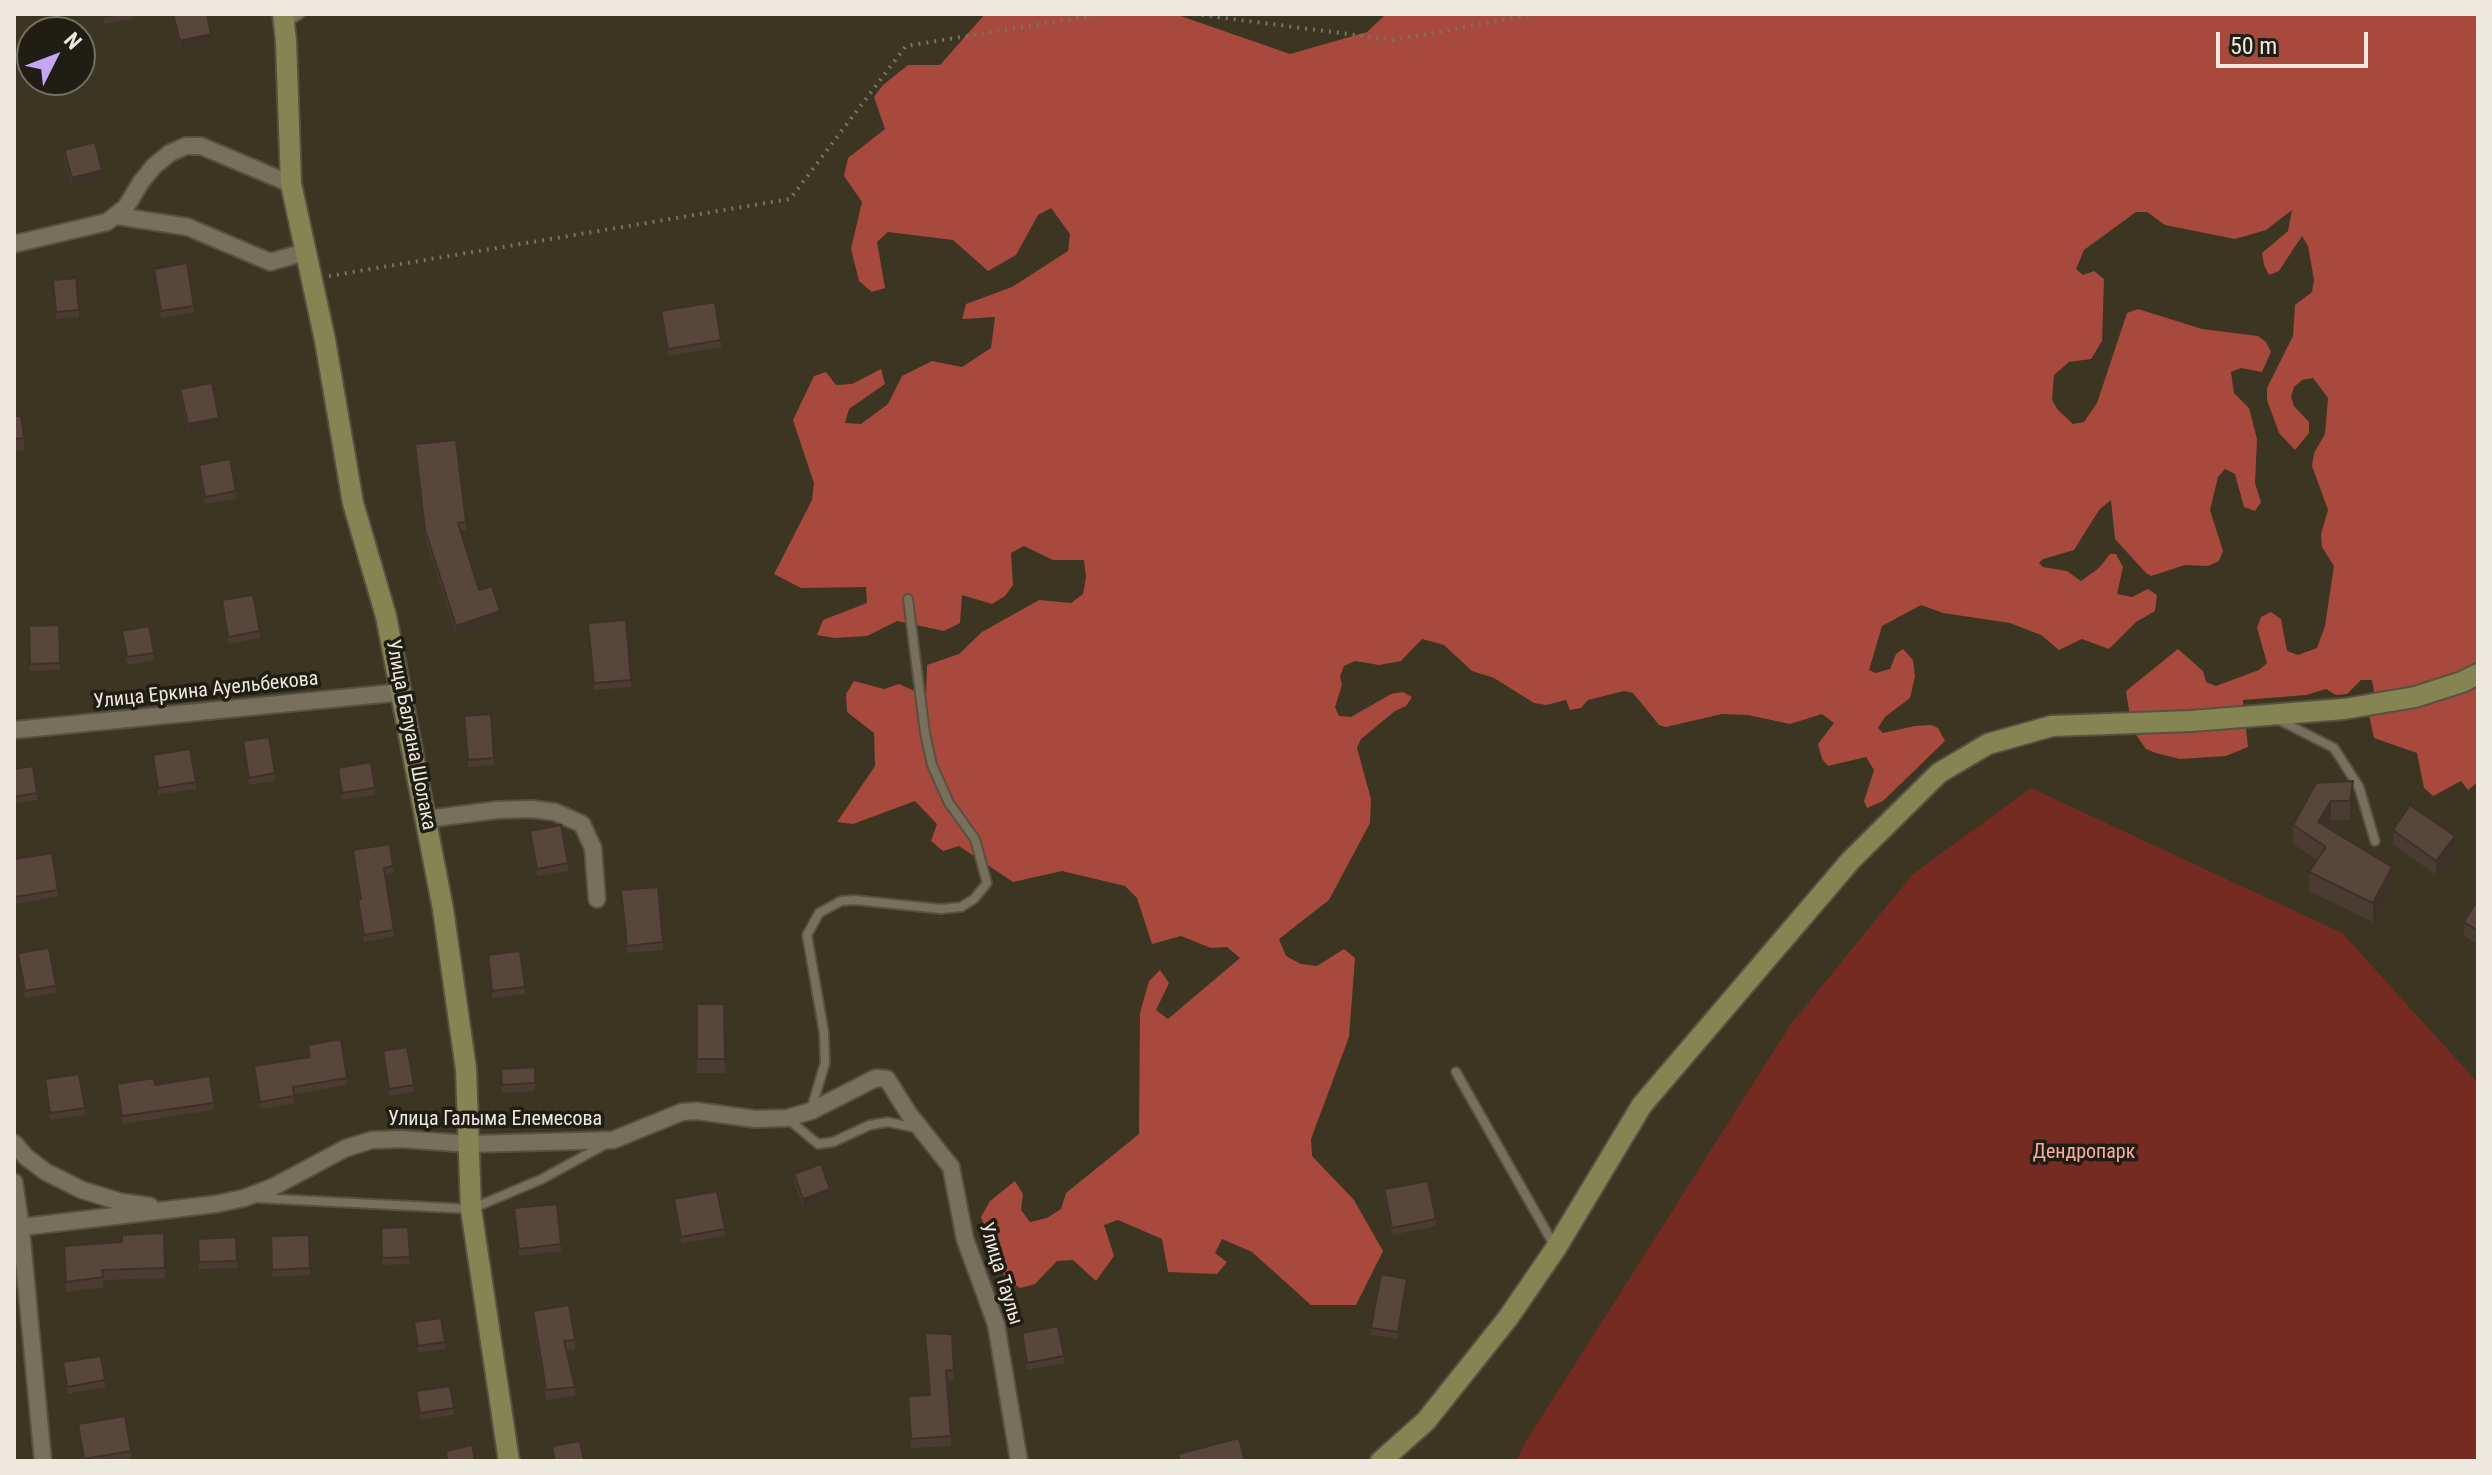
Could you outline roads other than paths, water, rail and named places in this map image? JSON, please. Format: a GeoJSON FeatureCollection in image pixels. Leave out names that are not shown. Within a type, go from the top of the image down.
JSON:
{"type":"FeatureCollection","features":[{"type":"Feature","properties":{"kind":"street","name":"Улица Балуана Шолака"},"geometry":{"type":"LineString","coordinates":[[289,17],[291,184],[325,340],[353,503],[386,616],[403,692],[443,909],[466,1069],[471,1209],[509,1461]]}},
{"type":"Feature","properties":{"kind":"street"},"geometry":{"type":"LineString","coordinates":[[14,244],[107,222],[117,216],[154,166],[170,153],[186,146],[201,146],[291,184]]}},
{"type":"Feature","properties":{"kind":"street"},"geometry":{"type":"LineString","coordinates":[[117,216],[188,227],[270,262],[306,252]]}},
{"type":"Feature","properties":{"kind":"street"},"geometry":{"type":"LineString","coordinates":[[1381,1461],[1426,1421],[1508,1318],[1556,1248],[1642,1105],[1851,860],[1939,773],[1988,744],[2052,726],[2270,716],[2344,709],[2415,697],[2478,674]]}},
{"type":"Feature","properties":{"kind":"street","name":"Улица Еркина Ауельбекова"},"geometry":{"type":"LineString","coordinates":[[14,730],[403,692]]}},
{"type":"Feature","properties":{"kind":"street"},"geometry":{"type":"LineString","coordinates":[[427,819],[532,809],[555,812],[582,824],[593,848],[597,899]]}},
{"type":"Feature","properties":{"kind":"street","name":"Улица Галыма Елемесова"},"geometry":{"type":"LineString","coordinates":[[18,1229],[244,1198],[273,1187],[346,1148],[372,1140],[470,1144],[613,1140],[682,1112],[697,1111],[755,1119],[787,1118],[811,1111],[876,1078],[887,1079],[909,1114]]}},
{"type":"Feature","properties":{"kind":"street","name":"Улица Таулы"},"geometry":{"type":"LineString","coordinates":[[909,1114],[951,1167],[965,1239],[996,1324],[1019,1461]]}},
{"type":"Feature","properties":{"kind":"street"},"geometry":{"type":"LineString","coordinates":[[14,1143],[46,1172],[82,1190],[121,1202],[172,1210]]}},
{"type":"Feature","properties":{"kind":"street"},"geometry":{"type":"LineString","coordinates":[[14,1182],[43,1461]]}},
{"type":"Feature","properties":{"kind":"lane"},"geometry":{"type":"LineString","coordinates":[[811,1111],[825,1063],[824,1033],[807,935],[819,913],[841,901],[855,900],[941,909],[961,907],[974,899],[987,883],[975,839],[949,803],[932,765],[908,599]]}},
{"type":"Feature","properties":{"kind":"lane"},"geometry":{"type":"LineString","coordinates":[[2270,716],[2334,748],[2359,787],[2375,841]]}},
{"type":"Feature","properties":{"kind":"lane"},"geometry":{"type":"LineString","coordinates":[[1456,1072],[1556,1248]]}},
{"type":"Feature","properties":{"kind":"lane"},"geometry":{"type":"LineString","coordinates":[[787,1118],[818,1144],[833,1142],[870,1125],[888,1122],[905,1123],[922,1130]]}},
{"type":"Feature","properties":{"kind":"lane"},"geometry":{"type":"LineString","coordinates":[[244,1198],[471,1209],[542,1179],[613,1140]]}},
{"type":"Feature","properties":{"kind":"park label","name":"Дендропарк"},"geometry":{"type":"Point","coordinates":[2084,1153]}}]}
